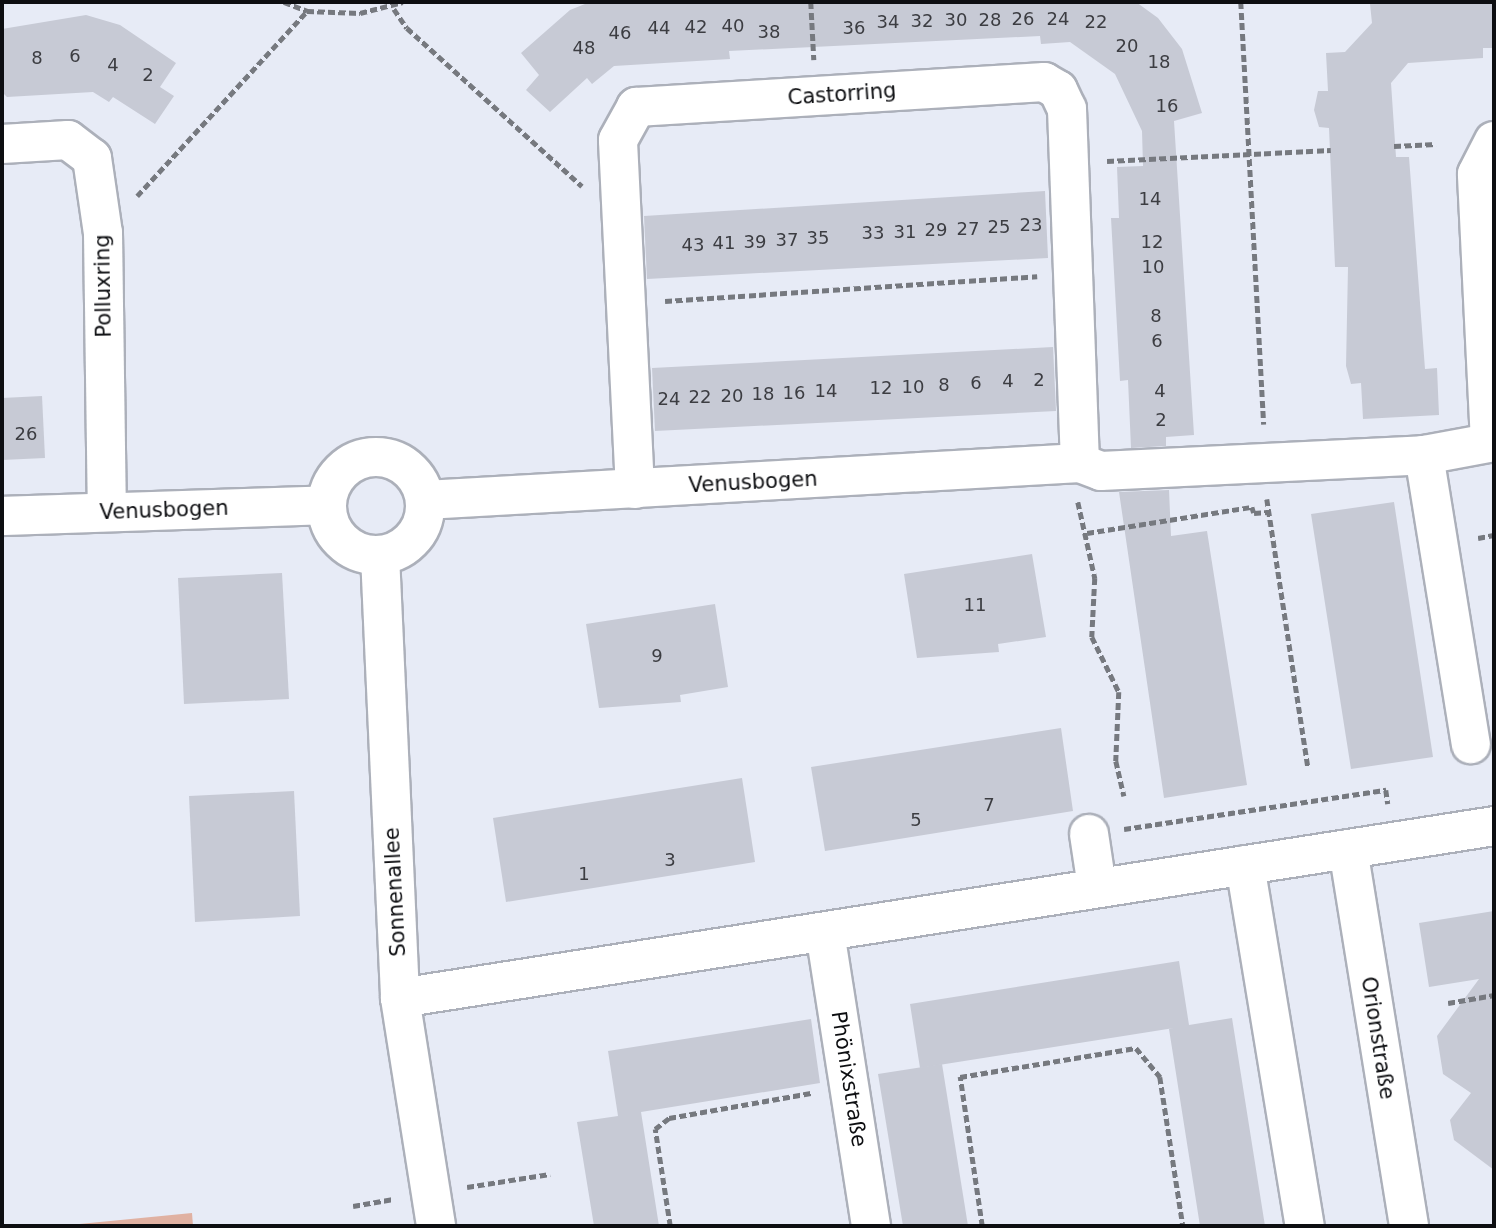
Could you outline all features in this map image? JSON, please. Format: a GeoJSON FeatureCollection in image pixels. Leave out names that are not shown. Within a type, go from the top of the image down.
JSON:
{"type":"FeatureCollection","features":[{"type":"Feature","properties":{"kind":"street","name":"Castorring"},"geometry":{"type":"LineString","coordinates":[[635,489],[618,140],[636,107],[816,95],[1044,82],[1058,90],[1067,109],[1080,463]]}},
{"type":"Feature","properties":{"kind":"street","name":"Polluxring"},"geometry":{"type":"LineString","coordinates":[[2,144],[68,139],[92,158],[103,233],[107,512]]}},
{"type":"Feature","properties":{"kind":"street"},"geometry":{"type":"LineString","coordinates":[[1492,442],[1477,174],[1494,141]]}},
{"type":"Feature","properties":{"kind":"street","name":"Venusbogen"},"geometry":{"type":"LineString","coordinates":[[425,500],[1080,463],[1101,471],[1424,455],[1492,442]]}},
{"type":"Feature","properties":{"kind":"street"},"geometry":{"type":"LineString","coordinates":[[1424,455],[1471,744]]}},
{"type":"Feature","properties":{"kind":"street"},"geometry":{"type":"LineString","coordinates":[[373,456],[414,473],[425,500],[419,531],[409,543],[380,555],[364,554],[336,536],[326,505],[345,466],[373,456]]}},
{"type":"Feature","properties":{"kind":"street","name":"Venusbogen"},"geometry":{"type":"LineString","coordinates":[[2,516],[326,505]]}},
{"type":"Feature","properties":{"kind":"street","name":"Sonnenallee"},"geometry":{"type":"LineString","coordinates":[[380,555],[400,998],[436,1226]]}},
{"type":"Feature","properties":{"kind":"street"},"geometry":{"type":"LineString","coordinates":[[400,998],[1494,825]]}},
{"type":"Feature","properties":{"kind":"street"},"geometry":{"type":"LineString","coordinates":[[1089,834],[1097,887]]}},
{"type":"Feature","properties":{"kind":"street","name":"Orionstraße"},"geometry":{"type":"LineString","coordinates":[[1348,849],[1409,1226]]}},
{"type":"Feature","properties":{"kind":"street"},"geometry":{"type":"LineString","coordinates":[[1245,865],[1305,1226]]}},
{"type":"Feature","properties":{"kind":"street","name":"Phönixstraße"},"geometry":{"type":"LineString","coordinates":[[825,932],[871,1226]]}},
{"type":"Feature","properties":{"kind":"path"},"geometry":{"type":"LineString","coordinates":[[284,2],[307,11],[394,9],[400,3]]}},
{"type":"Feature","properties":{"kind":"path"},"geometry":{"type":"LineString","coordinates":[[811,2],[816,95]]}},
{"type":"Feature","properties":{"kind":"path"},"geometry":{"type":"LineString","coordinates":[[1241,2],[1268,512],[1308,766]]}},
{"type":"Feature","properties":{"kind":"path"},"geometry":{"type":"LineString","coordinates":[[394,9],[407,28],[590,194],[620,213]]}},
{"type":"Feature","properties":{"kind":"path"},"geometry":{"type":"LineString","coordinates":[[103,233],[307,11]]}},
{"type":"Feature","properties":{"kind":"path"},"geometry":{"type":"LineString","coordinates":[[1394,146],[1436,144]]}},
{"type":"Feature","properties":{"kind":"path"},"geometry":{"type":"LineString","coordinates":[[1068,163],[1331,150]]}},
{"type":"Feature","properties":{"kind":"path"},"geometry":{"type":"LineString","coordinates":[[624,304],[1073,273]]}},
{"type":"Feature","properties":{"kind":"path"},"geometry":{"type":"LineString","coordinates":[[1080,463],[1077,498],[1095,578],[1093,636],[1118,692],[1116,761],[1124,796]]}},
{"type":"Feature","properties":{"kind":"path"},"geometry":{"type":"LineString","coordinates":[[1087,533],[1252,506],[1254,513],[1268,512]]}},
{"type":"Feature","properties":{"kind":"path"},"geometry":{"type":"LineString","coordinates":[[1478,538],[1494,535]]}},
{"type":"Feature","properties":{"kind":"path"},"geometry":{"type":"LineString","coordinates":[[1089,834],[1386,790]]}},
{"type":"Feature","properties":{"kind":"path"},"geometry":{"type":"LineString","coordinates":[[1448,1003],[1494,995]]}},
{"type":"Feature","properties":{"kind":"path"},"geometry":{"type":"LineString","coordinates":[[982,1226],[960,1077],[1136,1048],[1160,1077],[1183,1226]]}},
{"type":"Feature","properties":{"kind":"path"},"geometry":{"type":"LineString","coordinates":[[670,1226],[655,1129],[669,1118],[850,1086]]}},
{"type":"Feature","properties":{"kind":"shaded area"},"geometry":{"type":"Polygon","coordinates":[[[192,1213],[193,1226],[59,1226],[192,1213]]]}},
{"type":"Feature","properties":{"kind":"building"},"geometry":{"type":"Polygon","coordinates":[[[590,2],[1136,2],[1158,18],[1182,49],[1202,113],[1174,121],[1194,435],[1166,437],[1166,446],[1131,448],[1128,380],[1120,381],[1111,218],[1119,218],[1117,167],[1143,166],[1142,131],[1115,74],[1070,42],[1041,44],[1040,36],[729,51],[730,59],[614,66],[592,84],[587,78],[550,112],[526,90],[539,75],[521,53],[570,10],[590,2]]]}},
{"type":"Feature","properties":{"kind":"building"},"geometry":{"type":"Polygon","coordinates":[[[1494,2],[1494,48],[1483,48],[1483,58],[1408,63],[1391,83],[1396,157],[1409,157],[1425,369],[1437,368],[1439,415],[1363,419],[1361,383],[1351,384],[1346,366],[1348,267],[1335,267],[1329,128],[1319,127],[1314,110],[1318,91],[1328,91],[1326,53],[1345,52],[1372,23],[1370,4],[1494,2]]]}},
{"type":"Feature","properties":{"kind":"building"},"geometry":{"type":"Polygon","coordinates":[[[86,15],[120,25],[176,63],[160,87],[174,96],[155,124],[113,97],[109,102],[93,92],[7,97],[2,92],[2,29],[86,15]]]}},
{"type":"Feature","properties":{"kind":"building"},"geometry":{"type":"Polygon","coordinates":[[[1045,191],[1048,258],[647,279],[644,216],[1045,191]]]}},
{"type":"Feature","properties":{"kind":"building"},"geometry":{"type":"Polygon","coordinates":[[[1053,347],[1056,411],[655,431],[652,368],[1053,347]]]}},
{"type":"Feature","properties":{"kind":"building"},"geometry":{"type":"Polygon","coordinates":[[[42,396],[45,458],[2,460],[2,398],[42,396]]]}},
{"type":"Feature","properties":{"kind":"building"},"geometry":{"type":"Polygon","coordinates":[[[1169,490],[1171,536],[1207,531],[1247,785],[1164,798],[1119,492],[1169,490]]]}},
{"type":"Feature","properties":{"kind":"building"},"geometry":{"type":"Polygon","coordinates":[[[1394,502],[1433,757],[1351,769],[1311,514],[1394,502]]]}},
{"type":"Feature","properties":{"kind":"building"},"geometry":{"type":"Polygon","coordinates":[[[1032,554],[1046,637],[998,644],[999,652],[917,658],[904,574],[1032,554]]]}},
{"type":"Feature","properties":{"kind":"building"},"geometry":{"type":"Polygon","coordinates":[[[282,573],[289,699],[184,704],[178,578],[282,573]]]}},
{"type":"Feature","properties":{"kind":"building"},"geometry":{"type":"Polygon","coordinates":[[[715,604],[728,687],[680,695],[681,702],[599,708],[586,624],[715,604]]]}},
{"type":"Feature","properties":{"kind":"building"},"geometry":{"type":"Polygon","coordinates":[[[1061,728],[1073,811],[825,851],[811,767],[1061,728]]]}},
{"type":"Feature","properties":{"kind":"building"},"geometry":{"type":"Polygon","coordinates":[[[742,778],[755,862],[506,902],[493,818],[742,778]]]}},
{"type":"Feature","properties":{"kind":"building"},"geometry":{"type":"Polygon","coordinates":[[[294,791],[300,916],[195,922],[189,796],[294,791]]]}},
{"type":"Feature","properties":{"kind":"building"},"geometry":{"type":"Polygon","coordinates":[[[1494,911],[1494,1170],[1454,1140],[1450,1120],[1471,1093],[1443,1074],[1437,1036],[1479,979],[1429,987],[1419,923],[1494,911]]]}},
{"type":"Feature","properties":{"kind":"building"},"geometry":{"type":"Polygon","coordinates":[[[1179,961],[1189,1025],[1232,1018],[1265,1226],[1200,1226],[1169,1029],[1174,1028],[920,1068],[910,1004],[1179,961]]]}},
{"type":"Feature","properties":{"kind":"building"},"geometry":{"type":"Polygon","coordinates":[[[811,1019],[820,1083],[641,1112],[659,1226],[594,1226],[577,1122],[618,1116],[608,1051],[811,1019]]]}},
{"type":"Feature","properties":{"kind":"building"},"geometry":{"type":"Polygon","coordinates":[[[942,1064],[968,1226],[903,1226],[878,1074],[942,1064]]]}}]}
